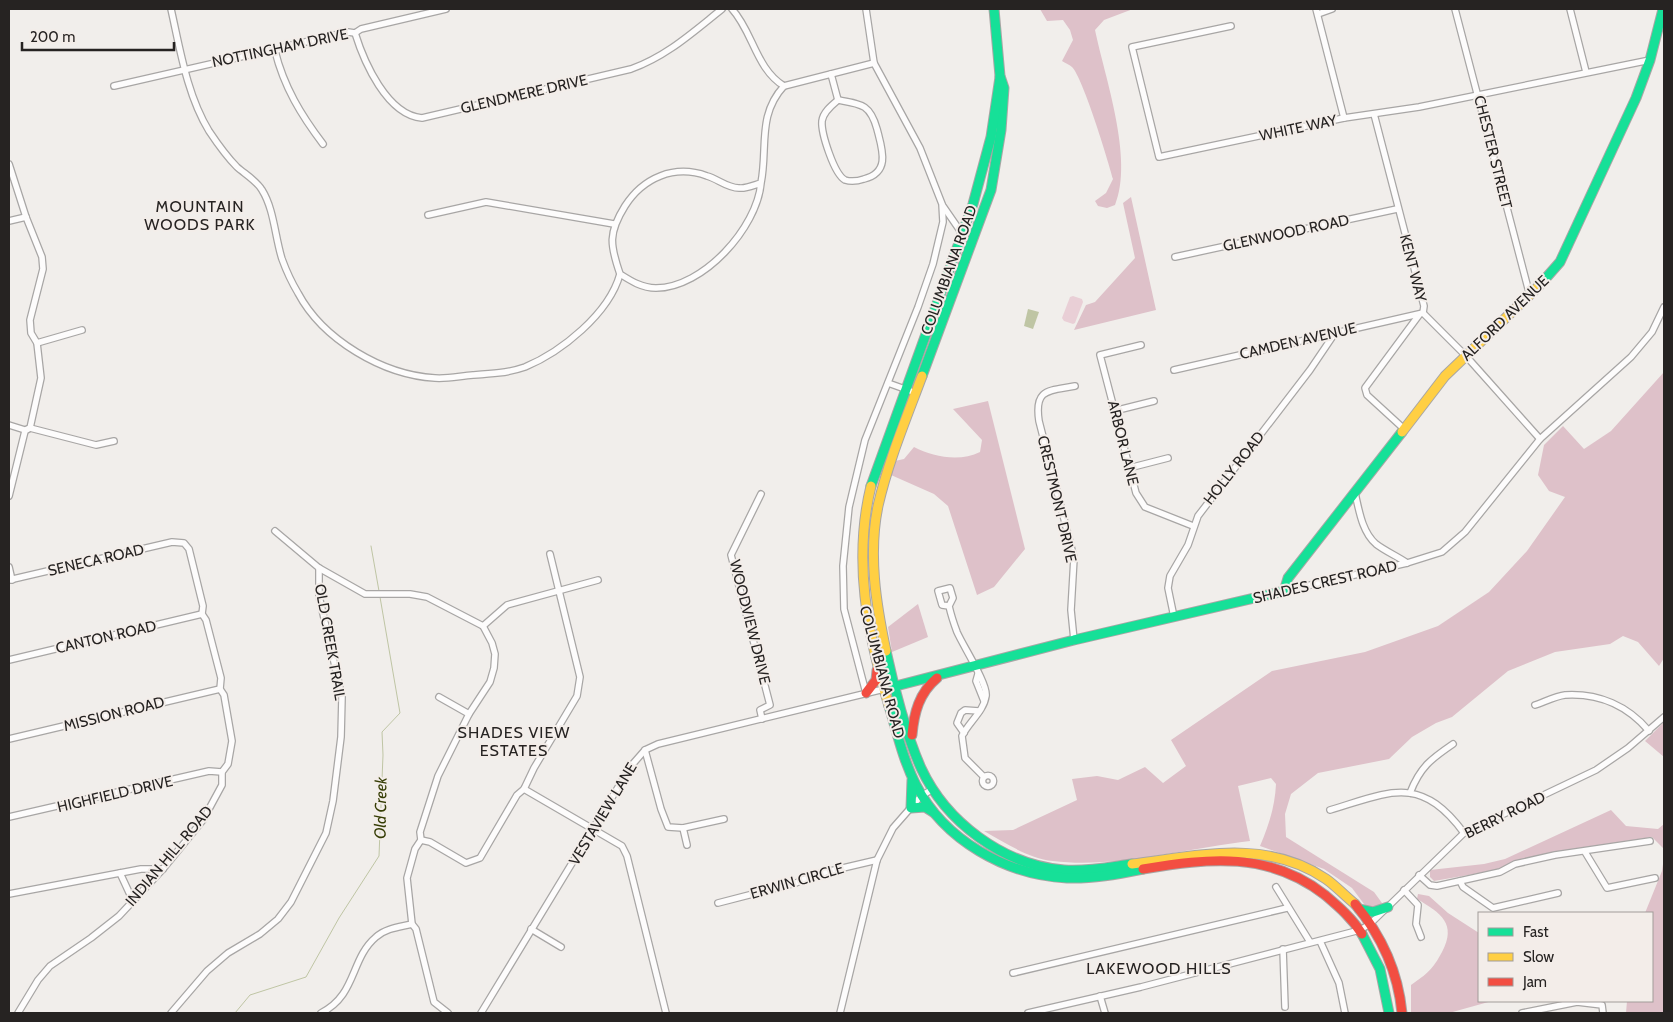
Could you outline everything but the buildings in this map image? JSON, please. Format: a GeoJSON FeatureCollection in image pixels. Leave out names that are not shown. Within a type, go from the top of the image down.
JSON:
{"type":"FeatureCollection","features":[{"type":"Feature","properties":{"kind":"main road","name":"ALFORD AVENUE"},"geometry":{"type":"LineString","coordinates":[[1284,591],[1288,578],[1355,493],[1369,470],[1445,376],[1554,271],[1570,245],[1636,98],[1650,60],[1663,9]]}},
{"type":"Feature","properties":{"kind":"main road","name":"COLUMBIANA ROAD"},"geometry":{"type":"LineString","coordinates":[[995,11],[1000,76],[986,161],[963,235],[871,486],[862,535],[862,593],[868,632],[912,777],[921,796],[934,813],[970,845],[998,861],[1034,874],[1067,878],[1090,877],[1206,856],[1252,862],[1294,875],[1331,899],[1360,930],[1386,987],[1389,1013]]}},
{"type":"Feature","properties":{"kind":"main road","name":"COLUMBIANA ROAD"},"geometry":{"type":"LineString","coordinates":[[1000,76],[1004,88],[1002,115],[991,190],[882,489],[874,536],[873,575],[881,630],[920,766],[948,809],[974,834],[1006,855],[1042,866],[1065,870],[1248,852],[1291,862],[1324,878],[1359,908],[1381,940],[1392,966],[1401,998],[1402,1013]]}},
{"type":"Feature","properties":{"kind":"main road"},"geometry":{"type":"LineString","coordinates":[[862,535],[874,536]]}},
{"type":"Feature","properties":{"kind":"main road","name":"SHADES CREST ROAD"},"geometry":{"type":"LineString","coordinates":[[884,689],[940,675],[976,670],[1074,640],[1284,591]]}},
{"type":"Feature","properties":{"kind":"main road"},"geometry":{"type":"LineString","coordinates":[[868,632],[881,630]]}},
{"type":"Feature","properties":{"kind":"main road"},"geometry":{"type":"LineString","coordinates":[[866,693],[876,680],[877,665]]}},
{"type":"Feature","properties":{"kind":"main road"},"geometry":{"type":"LineString","coordinates":[[912,740],[917,705],[927,686],[940,675]]}},
{"type":"Feature","properties":{"kind":"main road"},"geometry":{"type":"LineString","coordinates":[[912,777],[910,808],[925,807],[934,813]]}},
{"type":"Feature","properties":{"kind":"main road"},"geometry":{"type":"LineString","coordinates":[[1359,908],[1373,912],[1388,907]]}},
{"type":"Feature","properties":{"kind":"street"},"geometry":{"type":"LineString","coordinates":[[170,9],[196,105],[209,131],[235,165],[262,189],[282,260],[298,294],[319,322],[339,339],[377,363],[411,374],[435,378],[495,374],[518,369],[542,360],[579,333],[604,304],[617,284],[620,274],[612,244],[614,224],[632,195],[646,182],[663,174],[676,171],[698,173],[738,188],[761,183]]}},
{"type":"Feature","properties":{"kind":"street","name":"NOTTINGHAM DRIVE"},"geometry":{"type":"LineString","coordinates":[[114,86],[274,51],[288,46],[355,32],[446,9]]}},
{"type":"Feature","properties":{"kind":"street","name":"GLENDMERE DRIVE"},"geometry":{"type":"LineString","coordinates":[[355,32],[362,55],[387,97],[402,112],[412,117],[422,118],[645,64],[669,51],[722,9]]}},
{"type":"Feature","properties":{"kind":"street"},"geometry":{"type":"LineString","coordinates":[[732,9],[764,66],[775,81],[784,86]]}},
{"type":"Feature","properties":{"kind":"street"},"geometry":{"type":"LineString","coordinates":[[866,9],[870,52],[874,63],[920,148],[942,204],[963,235]]}},
{"type":"Feature","properties":{"kind":"street"},"geometry":{"type":"LineString","coordinates":[[1332,9],[1317,12],[1344,118]]}},
{"type":"Feature","properties":{"kind":"street","name":"CHESTER STREET"},"geometry":{"type":"LineString","coordinates":[[1455,9],[1530,296]]}},
{"type":"Feature","properties":{"kind":"street"},"geometry":{"type":"LineString","coordinates":[[1570,9],[1586,72]]}},
{"type":"Feature","properties":{"kind":"street","name":"WHITE WAY"},"geometry":{"type":"LineString","coordinates":[[1231,26],[1132,47],[1159,158],[1344,118],[1478,96],[1650,60]]}},
{"type":"Feature","properties":{"kind":"street"},"geometry":{"type":"LineString","coordinates":[[1655,38],[1664,42]]}},
{"type":"Feature","properties":{"kind":"street"},"geometry":{"type":"LineString","coordinates":[[274,51],[288,91],[305,120],[323,144]]}},
{"type":"Feature","properties":{"kind":"street"},"geometry":{"type":"LineString","coordinates":[[620,274],[639,285],[656,288],[678,283],[702,271],[732,245],[743,232],[756,206],[761,183],[765,122],[769,107],[784,86],[874,63]]}},
{"type":"Feature","properties":{"kind":"street"},"geometry":{"type":"LineString","coordinates":[[831,74],[838,100]]}},
{"type":"Feature","properties":{"kind":"street"},"geometry":{"type":"LineString","coordinates":[[838,100],[852,101],[862,105],[872,113],[884,160],[879,171],[872,177],[852,181],[844,179],[835,172],[822,121],[827,110],[838,100]]}},
{"type":"Feature","properties":{"kind":"street","name":"KENT WAY"},"geometry":{"type":"LineString","coordinates":[[1374,114],[1397,210],[1424,306],[1423,313],[1466,356],[1540,439]]}},
{"type":"Feature","properties":{"kind":"street"},"geometry":{"type":"LineString","coordinates":[[9,164],[26,217],[42,257],[43,269],[30,320],[31,333],[37,343],[41,378],[30,428],[25,431],[9,496]]}},
{"type":"Feature","properties":{"kind":"street"},"geometry":{"type":"LineString","coordinates":[[428,215],[486,202],[614,224]]}},
{"type":"Feature","properties":{"kind":"street"},"geometry":{"type":"LineString","coordinates":[[866,693],[844,609],[843,566],[849,507],[858,462],[933,264],[942,222],[942,204]]}},
{"type":"Feature","properties":{"kind":"street","name":"GLENWOOD ROAD"},"geometry":{"type":"LineString","coordinates":[[1174,257],[1397,210]]}},
{"type":"Feature","properties":{"kind":"street"},"geometry":{"type":"LineString","coordinates":[[9,221],[26,217]]}},
{"type":"Feature","properties":{"kind":"street","name":"SHADES CREST ROAD"},"geometry":{"type":"LineString","coordinates":[[1284,591],[1407,563],[1442,552],[1455,542],[1540,439],[1631,357],[1652,332],[1664,307]]}},
{"type":"Feature","properties":{"kind":"street"},"geometry":{"type":"LineString","coordinates":[[1403,428],[1367,395],[1365,388],[1416,317],[1423,313]]}},
{"type":"Feature","properties":{"kind":"street","name":"CAMDEN AVENUE"},"geometry":{"type":"LineString","coordinates":[[1174,370],[1423,313]]}},
{"type":"Feature","properties":{"kind":"street"},"geometry":{"type":"LineString","coordinates":[[37,343],[82,330]]}},
{"type":"Feature","properties":{"kind":"street","name":"HOLLY ROAD"},"geometry":{"type":"LineString","coordinates":[[1174,617],[1169,595],[1170,576],[1188,545],[1203,507],[1310,370],[1335,333]]}},
{"type":"Feature","properties":{"kind":"street","name":"ARBOR LANE"},"geometry":{"type":"LineString","coordinates":[[1141,345],[1100,355],[1138,499],[1145,507],[1194,526]]}},
{"type":"Feature","properties":{"kind":"street"},"geometry":{"type":"LineString","coordinates":[[888,383],[916,392]]}},
{"type":"Feature","properties":{"kind":"street","name":"CRESTMONT DRIVE"},"geometry":{"type":"LineString","coordinates":[[1074,640],[1071,610],[1074,558],[1039,421],[1037,406],[1039,397],[1043,393],[1076,386]]}},
{"type":"Feature","properties":{"kind":"street"},"geometry":{"type":"LineString","coordinates":[[1114,411],[1154,401]]}},
{"type":"Feature","properties":{"kind":"street"},"geometry":{"type":"LineString","coordinates":[[9,425],[24,430],[30,428],[96,445],[114,441]]}},
{"type":"Feature","properties":{"kind":"street"},"geometry":{"type":"LineString","coordinates":[[1129,468],[1168,458]]}},
{"type":"Feature","properties":{"kind":"street"},"geometry":{"type":"LineString","coordinates":[[1355,493],[1362,522],[1368,535],[1376,544],[1407,563]]}},
{"type":"Feature","properties":{"kind":"street","name":"WOODVIEW DRIVE"},"geometry":{"type":"LineString","coordinates":[[760,494],[732,555],[770,704],[760,710],[762,719]]}},
{"type":"Feature","properties":{"kind":"street"},"geometry":{"type":"LineString","coordinates":[[275,532],[319,568],[365,594],[382,596],[410,594],[427,597],[483,626],[492,643],[495,654],[490,682],[470,714],[438,776],[407,878],[412,924],[416,929],[434,1002],[448,1013]]}},
{"type":"Feature","properties":{"kind":"street","name":"SENECA ROAD"},"geometry":{"type":"LineString","coordinates":[[10,580],[172,542],[184,543]]}},
{"type":"Feature","properties":{"kind":"street","name":"INDIAN HILL ROAD"},"geometry":{"type":"LineString","coordinates":[[18,1013],[38,980],[50,966],[92,938],[133,901],[163,869],[212,806],[222,785],[222,772],[228,764],[232,741],[224,695],[220,689],[221,678],[206,620],[202,614],[203,606],[189,550],[184,543]]}},
{"type":"Feature","properties":{"kind":"street"},"geometry":{"type":"LineString","coordinates":[[420,840],[430,842],[460,860],[472,862],[480,858],[517,795],[524,789],[534,768],[577,696],[580,677],[550,554]]}},
{"type":"Feature","properties":{"kind":"street"},"geometry":{"type":"LineString","coordinates":[[9,567],[10,580]]}},
{"type":"Feature","properties":{"kind":"street","name":"OLD CREEK TRAIL"},"geometry":{"type":"LineString","coordinates":[[171,1013],[207,971],[228,953],[260,934],[278,919],[291,902],[326,833],[333,801],[341,737],[342,697],[319,596],[319,568]]}},
{"type":"Feature","properties":{"kind":"street"},"geometry":{"type":"LineString","coordinates":[[483,626],[506,605],[598,580]]}},
{"type":"Feature","properties":{"kind":"street"},"geometry":{"type":"LineString","coordinates":[[949,606],[957,632],[982,680],[986,696],[979,711],[964,733],[962,744],[965,758],[984,777]]}},
{"type":"Feature","properties":{"kind":"street","name":"CANTON ROAD"},"geometry":{"type":"LineString","coordinates":[[9,660],[202,614]]}},
{"type":"Feature","properties":{"kind":"street","name":"MISSION ROAD"},"geometry":{"type":"LineString","coordinates":[[9,739],[220,689]]}},
{"type":"Feature","properties":{"kind":"street","name":"VESTAVIEW LANE"},"geometry":{"type":"LineString","coordinates":[[482,1013],[631,766],[645,750],[658,744],[884,689]]}},
{"type":"Feature","properties":{"kind":"street"},"geometry":{"type":"LineString","coordinates":[[1535,705],[1564,695],[1593,698],[1620,705],[1639,719],[1649,731]]}},
{"type":"Feature","properties":{"kind":"street"},"geometry":{"type":"LineString","coordinates":[[440,697],[470,714]]}},
{"type":"Feature","properties":{"kind":"street"},"geometry":{"type":"LineString","coordinates":[[964,733],[957,723],[961,713],[965,710],[979,711]]}},
{"type":"Feature","properties":{"kind":"street","name":"BERRY ROAD"},"geometry":{"type":"LineString","coordinates":[[1028,1013],[1360,930],[1370,924],[1464,833],[1584,777],[1621,753],[1664,717]]}},
{"type":"Feature","properties":{"kind":"street"},"geometry":{"type":"LineString","coordinates":[[1410,793],[1416,777],[1427,763],[1453,744]]}},
{"type":"Feature","properties":{"kind":"street"},"geometry":{"type":"LineString","coordinates":[[645,750],[661,809],[668,827],[683,828],[724,819]]}},
{"type":"Feature","properties":{"kind":"street","name":"HIGHFIELD DRIVE"},"geometry":{"type":"LineString","coordinates":[[9,817],[209,771],[222,772]]}},
{"type":"Feature","properties":{"kind":"street"},"geometry":{"type":"LineString","coordinates":[[524,789],[622,846],[627,856],[665,1004],[665,1013]]}},
{"type":"Feature","properties":{"kind":"street"},"geometry":{"type":"LineString","coordinates":[[840,1013],[877,860],[893,828],[921,796],[934,790]]}},
{"type":"Feature","properties":{"kind":"street"},"geometry":{"type":"LineString","coordinates":[[1330,810],[1384,794],[1410,793],[1442,807],[1452,816],[1464,833]]}},
{"type":"Feature","properties":{"kind":"street"},"geometry":{"type":"LineString","coordinates":[[683,828],[687,845]]}},
{"type":"Feature","properties":{"kind":"street"},"geometry":{"type":"LineString","coordinates":[[1419,875],[1433,886],[1500,872],[1515,864],[1555,855],[1650,841]]}},
{"type":"Feature","properties":{"kind":"street"},"geometry":{"type":"LineString","coordinates":[[1585,852],[1607,888],[1655,878]]}},
{"type":"Feature","properties":{"kind":"street","name":"ERWIN CIRCLE"},"geometry":{"type":"LineString","coordinates":[[718,903],[796,883],[813,875],[877,860]]}},
{"type":"Feature","properties":{"kind":"street"},"geometry":{"type":"LineString","coordinates":[[9,894],[120,874],[163,869]]}},
{"type":"Feature","properties":{"kind":"street"},"geometry":{"type":"LineString","coordinates":[[120,874],[133,901]]}},
{"type":"Feature","properties":{"kind":"street"},"geometry":{"type":"LineString","coordinates":[[1460,881],[1463,887],[1494,911],[1558,893]]}},
{"type":"Feature","properties":{"kind":"street"},"geometry":{"type":"LineString","coordinates":[[1276,887],[1287,908],[1310,942]]}},
{"type":"Feature","properties":{"kind":"street"},"geometry":{"type":"LineString","coordinates":[[1404,890],[1418,905],[1416,924],[1421,936]]}},
{"type":"Feature","properties":{"kind":"street"},"geometry":{"type":"LineString","coordinates":[[1013,973],[1287,908]]}},
{"type":"Feature","properties":{"kind":"street"},"geometry":{"type":"LineString","coordinates":[[321,1013],[343,996],[366,948],[377,936],[389,930],[412,924]]}},
{"type":"Feature","properties":{"kind":"street"},"geometry":{"type":"LineString","coordinates":[[531,929],[561,947]]}},
{"type":"Feature","properties":{"kind":"street"},"geometry":{"type":"LineString","coordinates":[[1320,941],[1339,983],[1345,1013]]}},
{"type":"Feature","properties":{"kind":"street"},"geometry":{"type":"LineString","coordinates":[[1283,949],[1285,1007]]}},
{"type":"Feature","properties":{"kind":"street"},"geometry":{"type":"LineString","coordinates":[[1100,996],[1105,1013]]}},
{"type":"Feature","properties":{"kind":"street"},"geometry":{"type":"LineString","coordinates":[[1522,1013],[1577,1002],[1602,1005],[1603,1013]]}},
{"type":"Feature","properties":{"kind":"shaded area"},"geometry":{"type":"Polygon","coordinates":[[[1040,9],[1133,9],[1104,20],[1095,30],[1111,94],[1120,142],[1120,186],[1115,205],[1107,208],[1098,206],[1095,201],[1106,193],[1113,179],[1106,155],[1077,74],[1072,67],[1062,61],[1073,40],[1070,30],[1063,20],[1047,21],[1040,9]]]}},
{"type":"Feature","properties":{"kind":"shaded area"},"geometry":{"type":"Polygon","coordinates":[[[1131,197],[1156,310],[1074,330],[1086,305],[1095,302],[1135,258],[1123,203],[1131,197]]]}},
{"type":"Feature","properties":{"kind":"shaded area"},"geometry":{"type":"Polygon","coordinates":[[[1070,297],[1082,299],[1083,302],[1073,324],[1064,321],[1062,318],[1070,297]]]}},
{"type":"Feature","properties":{"kind":"shaded area"},"geometry":{"type":"Polygon","coordinates":[[[1028,309],[1039,312],[1033,329],[1024,326],[1028,309]]]}},
{"type":"Feature","properties":{"kind":"shaded area"},"geometry":{"type":"Polygon","coordinates":[[[1664,372],[1664,658],[1659,666],[1638,642],[1623,636],[1610,644],[1555,652],[1508,671],[1452,717],[1436,723],[1412,737],[1389,759],[1318,773],[1291,794],[1285,814],[1286,837],[1374,892],[1382,903],[1377,908],[1367,908],[1352,888],[1324,869],[1260,846],[1273,808],[1276,784],[1271,778],[1238,786],[1250,841],[1151,857],[1077,863],[1035,857],[984,831],[1013,830],[1077,800],[1072,779],[1097,776],[1118,780],[1145,767],[1163,783],[1186,766],[1171,740],[1272,671],[1365,652],[1438,626],[1489,592],[1527,551],[1565,497],[1549,491],[1538,475],[1544,445],[1563,426],[1584,449],[1611,431],[1664,372]]]}},
{"type":"Feature","properties":{"kind":"shaded area"},"geometry":{"type":"Polygon","coordinates":[[[988,401],[1025,549],[994,587],[977,595],[948,506],[934,494],[891,475],[895,461],[904,459],[914,447],[938,456],[947,457],[964,457],[980,452],[982,440],[953,409],[988,401]]]}},
{"type":"Feature","properties":{"kind":"shaded area"},"geometry":{"type":"Polygon","coordinates":[[[918,604],[928,637],[892,652],[888,627],[918,604]]]}},
{"type":"Feature","properties":{"kind":"shaded area"},"geometry":{"type":"Polygon","coordinates":[[[1664,722],[1664,757],[1645,741],[1664,722]]]}},
{"type":"Feature","properties":{"kind":"shaded area"},"geometry":{"type":"Polygon","coordinates":[[[1611,810],[1626,826],[1658,829],[1664,824],[1664,849],[1652,837],[1526,858],[1497,870],[1434,881],[1430,877],[1430,870],[1484,864],[1505,859],[1611,810]]]}},
{"type":"Feature","properties":{"kind":"shaded area"},"geometry":{"type":"Polygon","coordinates":[[[1664,857],[1664,1013],[1626,1013],[1627,1002],[1653,1002],[1653,912],[1645,912],[1662,871],[1664,857]]]}},
{"type":"Feature","properties":{"kind":"shaded area"},"geometry":{"type":"Polygon","coordinates":[[[1418,894],[1429,896],[1448,913],[1478,932],[1478,1002],[1488,1002],[1449,1013],[1411,1013],[1411,985],[1436,963],[1448,934],[1444,920],[1433,909],[1417,899],[1418,894]]]}},
{"type":"Feature","properties":{"kind":"waterway","name":"Old Creek"},"geometry":{"type":"LineString","coordinates":[[371,546],[379,591]]}},
{"type":"Feature","properties":{"kind":"waterway","name":"Old Creek"},"geometry":{"type":"LineString","coordinates":[[235,1013],[250,995],[306,977],[339,918],[379,856],[383,755],[382,732],[400,713],[380,597]]}},
{"type":"Feature","properties":{"kind":"traffic: fast"},"geometry":{"type":"LineString","coordinates":[[922,376],[991,190],[1001,130],[1004,88],[1000,76],[994,9]]}},
{"type":"Feature","properties":{"kind":"traffic: fast"},"geometry":{"type":"LineString","coordinates":[[1538,287],[1560,262],[1636,98],[1650,60],[1663,9]]}},
{"type":"Feature","properties":{"kind":"traffic: fast"},"geometry":{"type":"LineString","coordinates":[[871,486],[973,204],[991,137],[1000,77]]}},
{"type":"Feature","properties":{"kind":"traffic: fast"},"geometry":{"type":"LineString","coordinates":[[892,687],[1074,640],[1284,591],[1288,578],[1402,432]]}},
{"type":"Feature","properties":{"kind":"traffic: fast"},"geometry":{"type":"LineString","coordinates":[[886,651],[901,710],[921,768],[945,806],[961,823],[999,850],[1019,860],[1041,866],[1064,870],[1081,870],[1132,864]]}},
{"type":"Feature","properties":{"kind":"traffic: fast"},"geometry":{"type":"LineString","coordinates":[[889,706],[907,766],[928,805],[960,838],[979,851],[1000,862],[1022,870],[1067,878],[1095,877],[1143,869]]}},
{"type":"Feature","properties":{"kind":"traffic: fast"},"geometry":{"type":"LineString","coordinates":[[912,780],[911,808],[925,807],[933,812]]}},
{"type":"Feature","properties":{"kind":"traffic: fast"},"geometry":{"type":"LineString","coordinates":[[1359,909],[1373,912],[1388,907]]}},
{"type":"Feature","properties":{"kind":"traffic: fast"},"geometry":{"type":"LineString","coordinates":[[1362,934],[1380,969],[1389,1013]]}},
{"type":"Feature","properties":{"kind":"traffic: slow"},"geometry":{"type":"LineString","coordinates":[[1402,432],[1445,376],[1538,287]]}},
{"type":"Feature","properties":{"kind":"traffic: slow"},"geometry":{"type":"LineString","coordinates":[[886,651],[874,579],[875,524],[887,473],[922,376]]}},
{"type":"Feature","properties":{"kind":"traffic: slow"},"geometry":{"type":"LineString","coordinates":[[871,486],[863,541],[865,596],[874,651],[889,706]]}},
{"type":"Feature","properties":{"kind":"traffic: slow"},"geometry":{"type":"LineString","coordinates":[[1132,864],[1207,854],[1231,853],[1256,854],[1280,858],[1303,866],[1326,879],[1355,904]]}},
{"type":"Feature","properties":{"kind":"traffic: jam"},"geometry":{"type":"LineString","coordinates":[[866,693],[876,680],[877,670]]}},
{"type":"Feature","properties":{"kind":"traffic: jam"},"geometry":{"type":"LineString","coordinates":[[912,735],[914,719],[922,697],[937,678]]}},
{"type":"Feature","properties":{"kind":"traffic: jam"},"geometry":{"type":"LineString","coordinates":[[1143,869],[1191,862],[1238,861],[1282,871],[1304,881],[1325,895],[1350,918],[1362,934]]}},
{"type":"Feature","properties":{"kind":"traffic: jam"},"geometry":{"type":"LineString","coordinates":[[1355,904],[1381,941],[1397,983],[1402,1013]]}},
{"type":"Feature","properties":{"kind":"district","name":"MOUNTAIN WOODS PARK"},"geometry":{"type":"Point","coordinates":[200,215]}},
{"type":"Feature","properties":{"kind":"district","name":"SHADES VIEW ESTATES"},"geometry":{"type":"Point","coordinates":[514,741]}},
{"type":"Feature","properties":{"kind":"district","name":"LAKEWOOD HILLS"},"geometry":{"type":"Point","coordinates":[1159,968]}}]}
